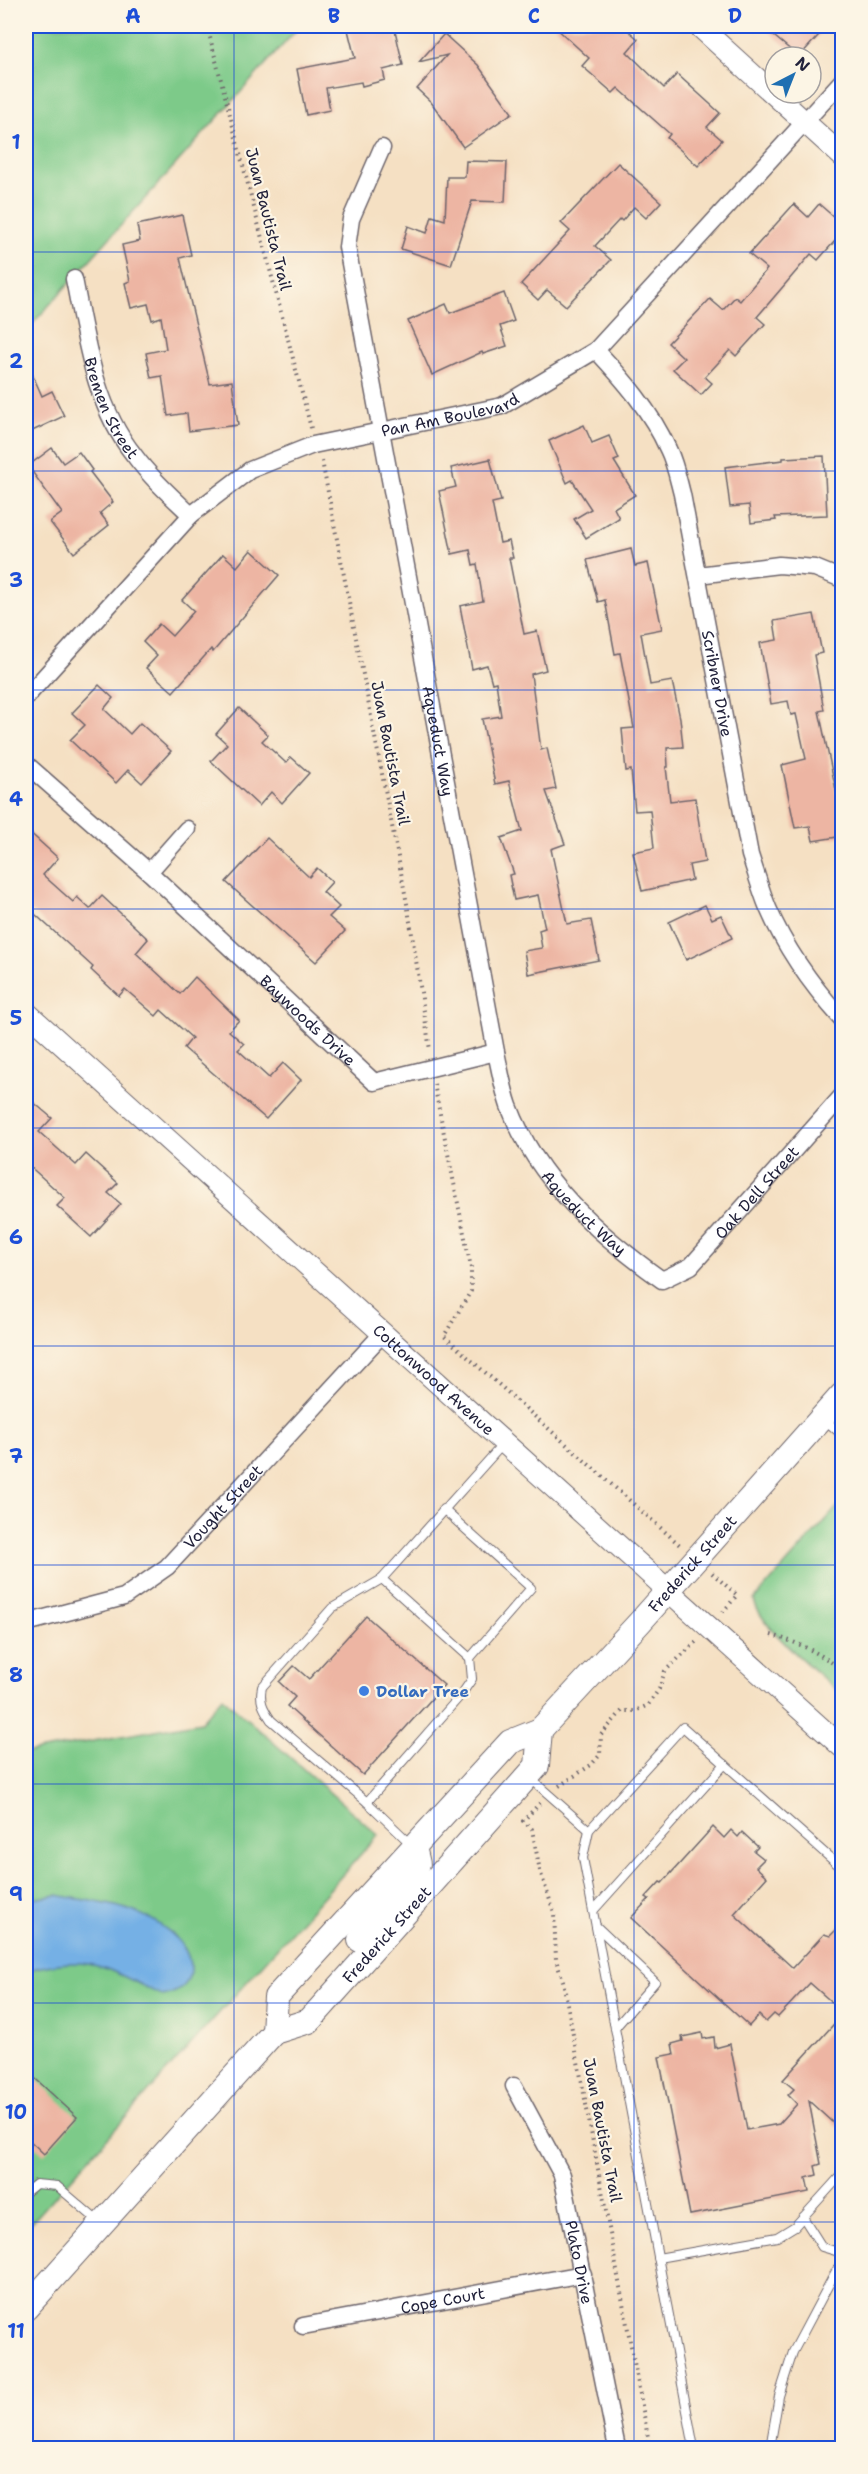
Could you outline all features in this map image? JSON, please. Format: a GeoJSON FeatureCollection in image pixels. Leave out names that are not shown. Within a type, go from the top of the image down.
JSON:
{"type":"FeatureCollection","features":[{"type":"Feature","properties":{"kind":"main road","name":"Frederick Street"},"geometry":{"type":"LineString","coordinates":[[540,1730],[537,1766],[309,2021],[274,2032],[276,1997],[510,1742],[540,1730],[843,1395]]}},
{"type":"Feature","properties":{"kind":"main road"},"geometry":{"type":"LineString","coordinates":[[353,1971],[358,1942],[409,1882],[418,1864],[414,1847]]}},
{"type":"Feature","properties":{"kind":"main road"},"geometry":{"type":"LineString","coordinates":[[26,2308],[274,2032]]}},
{"type":"Feature","properties":{"kind":"street"},"geometry":{"type":"LineString","coordinates":[[699,26],[843,156]]}},
{"type":"Feature","properties":{"kind":"street","name":"Pan Am Boulevard"},"geometry":{"type":"LineString","coordinates":[[26,697],[191,515],[250,470],[313,445],[502,406],[596,350],[843,81]]}},
{"type":"Feature","properties":{"kind":"street","name":"Aqueduct Way"},"geometry":{"type":"LineString","coordinates":[[382,148],[351,219],[347,247],[496,1052],[508,1105],[541,1168],[567,1199],[623,1252],[662,1280]]}},
{"type":"Feature","properties":{"kind":"street","name":"Bremen Street"},"geometry":{"type":"LineString","coordinates":[[74,279],[96,381],[110,414],[133,454],[191,515]]}},
{"type":"Feature","properties":{"kind":"street","name":"Scribner Drive"},"geometry":{"type":"LineString","coordinates":[[596,350],[652,418],[669,450],[682,494],[750,855],[768,908],[789,947],[822,996],[843,1019]]}},
{"type":"Feature","properties":{"kind":"street"},"geometry":{"type":"LineString","coordinates":[[698,575],[779,565],[815,568],[843,579]]}},
{"type":"Feature","properties":{"kind":"street","name":"Baywoods Drive"},"geometry":{"type":"LineString","coordinates":[[26,764],[149,872],[374,1082],[496,1052]]}},
{"type":"Feature","properties":{"kind":"street"},"geometry":{"type":"LineString","coordinates":[[149,872],[188,829]]}},
{"type":"Feature","properties":{"kind":"street","name":"Cottonwood Avenue"},"geometry":{"type":"LineString","coordinates":[[26,1012],[843,1747]]}},
{"type":"Feature","properties":{"kind":"street","name":"Oak Dell Street"},"geometry":{"type":"LineString","coordinates":[[662,1280],[691,1266],[843,1096]]}},
{"type":"Feature","properties":{"kind":"street","name":"Vought Street"},"geometry":{"type":"LineString","coordinates":[[26,1623],[124,1597],[167,1567],[383,1334]]}},
{"type":"Feature","properties":{"kind":"street","name":"Plato Drive"},"geometry":{"type":"LineString","coordinates":[[514,2086],[562,2175],[617,2448]]}},
{"type":"Feature","properties":{"kind":"street","name":"Cope Court"},"geometry":{"type":"LineString","coordinates":[[303,2325],[583,2274]]}},
{"type":"Feature","properties":{"kind":"lane"},"geometry":{"type":"LineString","coordinates":[[822,1418],[843,1435]]}},
{"type":"Feature","properties":{"kind":"lane"},"geometry":{"type":"LineString","coordinates":[[414,1847],[367,1802],[271,1720],[262,1708],[260,1697],[262,1687],[332,1608],[382,1579],[504,1443]]}},
{"type":"Feature","properties":{"kind":"lane"},"geometry":{"type":"LineString","coordinates":[[443,1509],[531,1588],[470,1658]]}},
{"type":"Feature","properties":{"kind":"lane"},"geometry":{"type":"LineString","coordinates":[[367,1802],[472,1679],[470,1658],[382,1579]]}},
{"type":"Feature","properties":{"kind":"lane"},"geometry":{"type":"LineString","coordinates":[[694,2448],[583,1858],[589,1830],[683,1726],[841,1864]]}},
{"type":"Feature","properties":{"kind":"lane"},"geometry":{"type":"LineString","coordinates":[[593,1911],[725,1764]]}},
{"type":"Feature","properties":{"kind":"lane"},"geometry":{"type":"LineString","coordinates":[[528,1776],[589,1830]]}},
{"type":"Feature","properties":{"kind":"lane"},"geometry":{"type":"LineString","coordinates":[[596,1926],[655,1983],[615,2028]]}},
{"type":"Feature","properties":{"kind":"lane"},"geometry":{"type":"LineString","coordinates":[[658,2258],[777,2237],[795,2226],[843,2174]]}},
{"type":"Feature","properties":{"kind":"lane"},"geometry":{"type":"LineString","coordinates":[[26,2192],[36,2184],[57,2186],[102,2224]]}},
{"type":"Feature","properties":{"kind":"lane"},"geometry":{"type":"LineString","coordinates":[[803,2217],[822,2247],[843,2253]]}},
{"type":"Feature","properties":{"kind":"lane"},"geometry":{"type":"LineString","coordinates":[[770,2448],[779,2396],[793,2352],[836,2271],[843,2263]]}},
{"type":"Feature","properties":{"kind":"path","name":"Juan Bautista Trail"},"geometry":{"type":"LineString","coordinates":[[207,26],[308,418]]}},
{"type":"Feature","properties":{"kind":"path","name":"Juan Bautista Trail"},"geometry":{"type":"LineString","coordinates":[[324,468],[408,909],[430,1044]]}},
{"type":"Feature","properties":{"kind":"path"},"geometry":{"type":"LineString","coordinates":[[437,1095],[471,1268],[471,1291],[444,1336],[655,1524]]}},
{"type":"Feature","properties":{"kind":"path"},"geometry":{"type":"LineString","coordinates":[[771,1635],[793,1641],[826,1658],[843,1670]]}},
{"type":"Feature","properties":{"kind":"path"},"geometry":{"type":"LineString","coordinates":[[549,1795],[564,1781],[591,1765],[600,1755],[601,1735],[622,1711],[635,1712],[648,1705],[659,1689],[664,1671],[680,1658]]}},
{"type":"Feature","properties":{"kind":"path","name":"Juan Bautista Trail"},"geometry":{"type":"LineString","coordinates":[[549,1795],[523,1821],[532,1829],[540,1870],[554,1912],[556,1960],[563,1981],[651,2448]]}},
{"type":"Feature","properties":{"kind":"green space"},"geometry":{"type":"Polygon","coordinates":[[[26,26],[300,26],[26,331],[26,26]]]}},
{"type":"Feature","properties":{"kind":"green space"},"geometry":{"type":"Polygon","coordinates":[[[842,1502],[842,1695],[779,1637],[758,1611],[754,1600],[842,1502]]]}},
{"type":"Feature","properties":{"kind":"green space"},"geometry":{"type":"Polygon","coordinates":[[[222,1697],[378,1835],[26,2229],[26,1753],[201,1722],[222,1697]]]}},
{"type":"Feature","properties":{"kind":"water"},"geometry":{"type":"Polygon","coordinates":[[[57,1895],[120,1907],[150,1919],[170,1932],[178,1940],[189,1959],[190,1970],[185,1985],[163,1996],[112,1971],[83,1963],[67,1963],[26,1971],[26,1900],[57,1895]]]}},
{"type":"Feature","properties":{"kind":"building"},"geometry":{"type":"Polygon","coordinates":[[[347,26],[394,26],[403,65],[383,70],[385,80],[362,86],[361,82],[326,88],[330,110],[306,115],[297,69],[355,58],[347,26]]]}},
{"type":"Feature","properties":{"kind":"building"},"geometry":{"type":"Polygon","coordinates":[[[554,26],[623,26],[638,39],[627,52],[664,88],[677,74],[720,113],[707,127],[722,140],[698,166],[667,138],[670,134],[618,88],[613,93],[582,66],[589,58],[554,26]]]}},
{"type":"Feature","properties":{"kind":"building"},"geometry":{"type":"Polygon","coordinates":[[[762,26],[827,26],[810,45],[785,45],[762,26]]]}},
{"type":"Feature","properties":{"kind":"building"},"geometry":{"type":"Polygon","coordinates":[[[444,34],[478,65],[512,113],[463,147],[431,102],[417,89],[447,55],[419,62],[444,34]]]}},
{"type":"Feature","properties":{"kind":"building"},"geometry":{"type":"Polygon","coordinates":[[[466,161],[507,162],[505,202],[472,201],[451,265],[401,249],[408,226],[427,233],[432,216],[445,220],[447,177],[465,177],[466,161]]]}},
{"type":"Feature","properties":{"kind":"building"},"geometry":{"type":"Polygon","coordinates":[[[618,163],[661,202],[646,218],[634,207],[595,246],[611,260],[566,306],[547,290],[538,300],[521,284],[570,231],[561,223],[618,163]]]}},
{"type":"Feature","properties":{"kind":"building"},"geometry":{"type":"Polygon","coordinates":[[[794,204],[808,217],[819,204],[843,225],[843,232],[818,260],[811,254],[757,317],[765,324],[736,356],[730,350],[705,377],[712,383],[701,395],[673,369],[684,358],[668,343],[710,299],[723,310],[735,297],[740,301],[767,269],[749,254],[794,204]]]}},
{"type":"Feature","properties":{"kind":"building"},"geometry":{"type":"Polygon","coordinates":[[[182,215],[191,255],[180,258],[210,384],[232,381],[238,425],[189,431],[187,413],[168,416],[162,376],[151,378],[146,353],[166,349],[161,317],[152,320],[148,304],[131,308],[125,283],[130,281],[122,245],[140,241],[137,225],[182,215]]]}},
{"type":"Feature","properties":{"kind":"building"},"geometry":{"type":"Polygon","coordinates":[[[504,293],[514,321],[500,326],[507,346],[483,354],[482,352],[432,375],[408,321],[446,304],[450,313],[504,293]]]}},
{"type":"Feature","properties":{"kind":"building"},"geometry":{"type":"Polygon","coordinates":[[[26,360],[42,396],[52,391],[64,416],[26,434],[26,360]]]}},
{"type":"Feature","properties":{"kind":"building"},"geometry":{"type":"Polygon","coordinates":[[[584,425],[592,443],[609,436],[619,459],[614,461],[635,495],[614,508],[619,518],[586,538],[574,519],[591,509],[572,480],[567,483],[549,441],[584,425]]]}},
{"type":"Feature","properties":{"kind":"building"},"geometry":{"type":"Polygon","coordinates":[[[52,448],[63,463],[79,452],[92,470],[90,472],[113,502],[100,513],[109,525],[74,553],[50,522],[62,513],[28,466],[52,448]]]}},
{"type":"Feature","properties":{"kind":"building"},"geometry":{"type":"Polygon","coordinates":[[[824,456],[827,515],[775,517],[776,520],[751,523],[749,505],[730,507],[725,467],[783,460],[783,458],[824,456]]]}},
{"type":"Feature","properties":{"kind":"building"},"geometry":{"type":"Polygon","coordinates":[[[490,459],[501,501],[492,503],[500,543],[509,541],[513,558],[509,558],[524,634],[537,631],[546,670],[531,674],[541,750],[547,748],[556,789],[546,791],[565,844],[551,849],[567,924],[591,920],[599,960],[528,974],[524,951],[542,948],[539,930],[545,928],[538,895],[514,900],[509,875],[514,874],[501,838],[522,831],[509,781],[495,784],[482,719],[501,716],[496,682],[492,683],[487,665],[472,669],[460,606],[483,601],[477,564],[473,565],[470,550],[452,554],[439,491],[456,487],[451,468],[490,459]]]}},
{"type":"Feature","properties":{"kind":"building"},"geometry":{"type":"Polygon","coordinates":[[[631,549],[635,566],[648,563],[662,629],[641,633],[650,685],[672,681],[680,718],[683,747],[667,748],[668,767],[666,767],[670,801],[695,798],[705,862],[689,865],[692,880],[642,891],[633,852],[654,848],[650,810],[635,811],[631,770],[626,771],[622,729],[634,728],[620,653],[615,654],[605,600],[598,602],[587,560],[631,549]]]}},
{"type":"Feature","properties":{"kind":"building"},"geometry":{"type":"Polygon","coordinates":[[[251,550],[279,575],[213,652],[211,649],[173,692],[146,668],[157,656],[143,642],[159,624],[172,636],[194,611],[182,600],[223,554],[237,567],[251,550]]]}},
{"type":"Feature","properties":{"kind":"building"},"geometry":{"type":"Polygon","coordinates":[[[814,614],[822,653],[814,655],[824,710],[819,711],[837,795],[843,794],[843,836],[813,841],[810,826],[795,828],[782,765],[806,759],[796,714],[791,715],[788,701],[771,704],[760,643],[777,640],[774,621],[814,614]]]}},
{"type":"Feature","properties":{"kind":"building"},"geometry":{"type":"Polygon","coordinates":[[[99,685],[113,698],[104,709],[130,734],[140,723],[171,751],[142,783],[128,770],[116,783],[70,740],[85,725],[72,713],[99,685]]]}},
{"type":"Feature","properties":{"kind":"building"},"geometry":{"type":"Polygon","coordinates":[[[239,708],[268,735],[262,741],[286,763],[291,757],[309,773],[282,803],[271,792],[259,806],[211,761],[227,744],[216,734],[239,708]]]}},
{"type":"Feature","properties":{"kind":"building"},"geometry":{"type":"Polygon","coordinates":[[[26,829],[58,858],[43,875],[73,902],[77,897],[90,909],[102,896],[148,939],[136,953],[180,994],[195,977],[239,1020],[229,1031],[244,1044],[238,1050],[269,1078],[283,1063],[301,1080],[266,1119],[184,1048],[192,1038],[161,1010],[156,1016],[125,989],[119,996],[91,970],[93,967],[26,906],[26,829]]]}},
{"type":"Feature","properties":{"kind":"building"},"geometry":{"type":"Polygon","coordinates":[[[267,838],[309,877],[317,868],[332,882],[323,892],[339,907],[329,917],[345,931],[316,962],[226,882],[267,838]]]}},
{"type":"Feature","properties":{"kind":"building"},"geometry":{"type":"Polygon","coordinates":[[[705,905],[712,919],[721,915],[732,938],[686,960],[669,922],[705,905]]]}},
{"type":"Feature","properties":{"kind":"building"},"geometry":{"type":"Polygon","coordinates":[[[26,1096],[52,1118],[39,1132],[76,1165],[86,1154],[118,1183],[108,1193],[121,1204],[91,1237],[57,1206],[65,1198],[26,1163],[26,1096]]]}},
{"type":"Feature","properties":{"kind":"building","name":"Dollar Tree"},"geometry":{"type":"Polygon","coordinates":[[[366,1616],[444,1685],[363,1775],[287,1706],[295,1697],[279,1682],[294,1666],[309,1679],[366,1616]]]}},
{"type":"Feature","properties":{"kind":"building"},"geometry":{"type":"Polygon","coordinates":[[[713,1827],[724,1838],[731,1830],[738,1837],[742,1832],[758,1847],[754,1851],[764,1859],[756,1867],[767,1877],[734,1914],[793,1968],[824,1934],[830,1936],[843,1923],[843,2012],[810,1983],[778,2017],[774,2014],[766,2022],[759,2015],[749,2026],[631,1918],[649,1899],[646,1897],[660,1882],[662,1883],[713,1827]]]}},
{"type":"Feature","properties":{"kind":"building"},"geometry":{"type":"Polygon","coordinates":[[[843,2014],[843,2132],[809,2101],[821,2164],[815,2166],[817,2175],[806,2178],[809,2192],[690,2215],[659,2057],[674,2054],[672,2044],[683,2041],[682,2037],[702,2033],[703,2039],[714,2037],[715,2048],[730,2044],[747,2130],[779,2124],[797,2104],[788,2095],[794,2089],[783,2080],[843,2014]]]}},
{"type":"Feature","properties":{"kind":"building"},"geometry":{"type":"Polygon","coordinates":[[[26,2070],[77,2117],[44,2154],[26,2137],[26,2070]]]}},
{"type":"Feature","properties":{"kind":"place","name":"Dollar Tree"},"geometry":{"type":"Point","coordinates":[364,1691]}}]}
